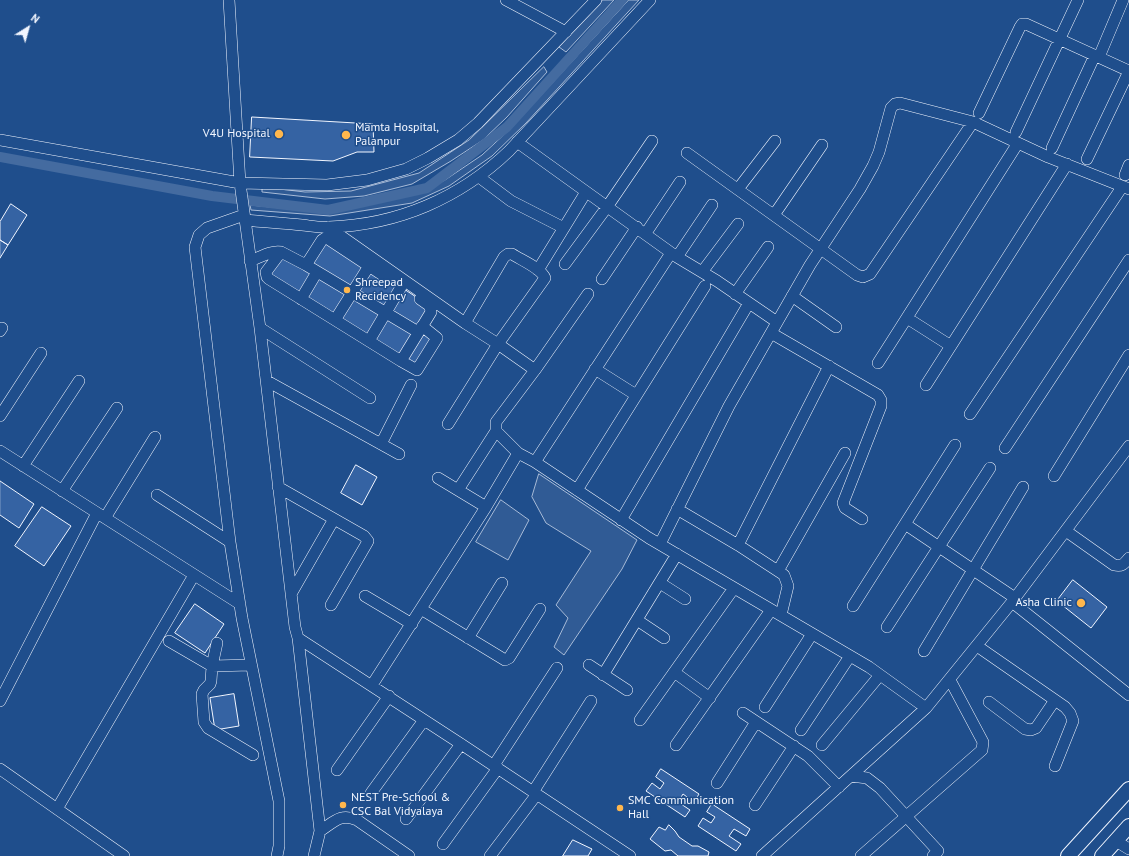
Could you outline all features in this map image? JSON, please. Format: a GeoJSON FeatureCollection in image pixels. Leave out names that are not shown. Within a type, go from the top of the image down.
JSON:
{"type":"FeatureCollection","features":[{"type":"Feature","properties":{"kind":"main road"},"geometry":{"type":"LineString","coordinates":[[1068,856],[1129,789]]}},
{"type":"Feature","properties":{"kind":"main road"},"geometry":{"type":"LineString","coordinates":[[1102,856],[1129,826]]}},
{"type":"Feature","properties":{"kind":"street"},"geometry":{"type":"LineString","coordinates":[[228,0],[241,187],[260,328],[320,831],[314,856]]}},
{"type":"Feature","properties":{"kind":"street"},"geometry":{"type":"LineString","coordinates":[[506,0],[566,32]]}},
{"type":"Feature","properties":{"kind":"street"},"geometry":{"type":"LineString","coordinates":[[0,140],[241,187],[327,185],[367,180],[406,169],[458,140],[478,123],[596,0]]}},
{"type":"Feature","properties":{"kind":"street"},"geometry":{"type":"LineString","coordinates":[[277,856],[279,846],[279,801],[251,665],[230,542],[195,248],[199,235],[207,228],[244,213],[328,227],[373,222],[414,211],[447,197],[492,167],[650,0]]}},
{"type":"Feature","properties":{"kind":"street"},"geometry":{"type":"LineString","coordinates":[[878,363],[1017,137],[1078,0]]}},
{"type":"Feature","properties":{"kind":"street"},"geometry":{"type":"LineString","coordinates":[[1052,148],[1097,56],[1122,0]]}},
{"type":"Feature","properties":{"kind":"street"},"geometry":{"type":"LineString","coordinates":[[688,152],[820,249],[857,275],[863,277],[870,274],[976,118],[1020,27],[1022,24],[1026,24],[1129,71],[1087,159]]}},
{"type":"Feature","properties":{"kind":"street"},"geometry":{"type":"LineString","coordinates":[[660,544],[729,406],[820,249],[860,189],[873,166],[879,152],[891,108],[895,104],[900,103],[976,118],[1017,137],[1067,164],[1126,188],[970,414]]}},
{"type":"Feature","properties":{"kind":"street"},"geometry":{"type":"LineString","coordinates":[[565,264],[607,207],[652,141]]}},
{"type":"Feature","properties":{"kind":"street"},"geometry":{"type":"LineString","coordinates":[[738,189],[775,141]]}},
{"type":"Feature","properties":{"kind":"street"},"geometry":{"type":"LineString","coordinates":[[517,142],[641,230],[673,256],[702,272],[777,322]]}},
{"type":"Feature","properties":{"kind":"street"},"geometry":{"type":"LineString","coordinates":[[774,215],[822,145]]}},
{"type":"Feature","properties":{"kind":"street"},"geometry":{"type":"LineString","coordinates":[[926,385],[1067,164]]}},
{"type":"Feature","properties":{"kind":"street"},"geometry":{"type":"LineString","coordinates":[[479,177],[511,201],[564,228]]}},
{"type":"Feature","properties":{"kind":"street"},"geometry":{"type":"LineString","coordinates":[[602,279],[680,182]]}},
{"type":"Feature","properties":{"kind":"street"},"geometry":{"type":"LineString","coordinates":[[538,270],[586,192]]}},
{"type":"Feature","properties":{"kind":"street"},"geometry":{"type":"LineString","coordinates":[[535,462],[673,256],[712,205]]}},
{"type":"Feature","properties":{"kind":"street"},"geometry":{"type":"LineString","coordinates":[[702,272],[738,224]]}},
{"type":"Feature","properties":{"kind":"street"},"geometry":{"type":"LineString","coordinates":[[328,227],[535,370]]}},
{"type":"Feature","properties":{"kind":"street"},"geometry":{"type":"LineString","coordinates":[[306,265],[322,240],[325,238],[430,306],[431,312],[401,361]]}},
{"type":"Feature","properties":{"kind":"street"},"geometry":{"type":"LineString","coordinates":[[735,294],[768,247]]}},
{"type":"Feature","properties":{"kind":"street"},"geometry":{"type":"LineString","coordinates":[[250,261],[272,253],[281,252],[306,265],[386,313],[436,336],[436,342],[417,370],[301,299],[267,276],[266,272],[281,252]]}},
{"type":"Feature","properties":{"kind":"street"},"geometry":{"type":"LineString","coordinates":[[448,424],[498,344],[545,278],[543,274],[512,254],[508,254],[504,257],[465,323]]}},
{"type":"Feature","properties":{"kind":"street"},"geometry":{"type":"LineString","coordinates":[[1005,448],[1129,260]]}},
{"type":"Feature","properties":{"kind":"street"},"geometry":{"type":"LineString","coordinates":[[335,320],[369,266]]}},
{"type":"Feature","properties":{"kind":"street"},"geometry":{"type":"LineString","coordinates":[[301,299],[318,272]]}},
{"type":"Feature","properties":{"kind":"street"},"geometry":{"type":"LineString","coordinates":[[577,490],[705,286]]}},
{"type":"Feature","properties":{"kind":"street"},"geometry":{"type":"LineString","coordinates":[[369,341],[401,287]]}},
{"type":"Feature","properties":{"kind":"street"},"geometry":{"type":"LineString","coordinates":[[458,490],[496,432],[496,422],[535,370],[588,294]]}},
{"type":"Feature","properties":{"kind":"street"},"geometry":{"type":"LineString","coordinates":[[792,296],[836,328]]}},
{"type":"Feature","properties":{"kind":"street"},"geometry":{"type":"LineString","coordinates":[[621,520],[749,303]]}},
{"type":"Feature","properties":{"kind":"street"},"geometry":{"type":"LineString","coordinates":[[907,318],[951,346]]}},
{"type":"Feature","properties":{"kind":"street"},"geometry":{"type":"LineString","coordinates":[[260,328],[370,398]]}},
{"type":"Feature","properties":{"kind":"street"},"geometry":{"type":"LineString","coordinates":[[771,333],[878,395],[881,400],[881,406],[843,503],[844,508],[862,519]]}},
{"type":"Feature","properties":{"kind":"street"},"geometry":{"type":"LineString","coordinates":[[0,416],[41,353]]}},
{"type":"Feature","properties":{"kind":"street"},"geometry":{"type":"LineString","coordinates":[[1054,476],[1129,355]]}},
{"type":"Feature","properties":{"kind":"street"},"geometry":{"type":"LineString","coordinates":[[738,544],[829,366]]}},
{"type":"Feature","properties":{"kind":"street"},"geometry":{"type":"LineString","coordinates":[[596,369],[636,395]]}},
{"type":"Feature","properties":{"kind":"street"},"geometry":{"type":"LineString","coordinates":[[23,466],[79,381]]}},
{"type":"Feature","properties":{"kind":"street"},"geometry":{"type":"LineString","coordinates":[[266,381],[399,454]]}},
{"type":"Feature","properties":{"kind":"street"},"geometry":{"type":"LineString","coordinates":[[381,444],[411,385]]}},
{"type":"Feature","properties":{"kind":"street"},"geometry":{"type":"LineString","coordinates":[[62,491],[117,408]]}},
{"type":"Feature","properties":{"kind":"street"},"geometry":{"type":"LineString","coordinates":[[496,432],[518,453],[535,462],[621,520],[850,656],[880,675],[926,708]]}},
{"type":"Feature","properties":{"kind":"street"},"geometry":{"type":"LineString","coordinates":[[0,701],[101,515],[155,437]]}},
{"type":"Feature","properties":{"kind":"street"},"geometry":{"type":"LineString","coordinates":[[853,606],[955,445]]}},
{"type":"Feature","properties":{"kind":"street"},"geometry":{"type":"LineString","coordinates":[[762,856],[926,708],[1014,600],[1129,446]]}},
{"type":"Feature","properties":{"kind":"street"},"geometry":{"type":"LineString","coordinates":[[0,451],[240,604]]}},
{"type":"Feature","properties":{"kind":"street"},"geometry":{"type":"LineString","coordinates":[[372,685],[486,507],[518,453]]}},
{"type":"Feature","properties":{"kind":"street"},"geometry":{"type":"LineString","coordinates":[[778,571],[845,453]]}},
{"type":"Feature","properties":{"kind":"street"},"geometry":{"type":"LineString","coordinates":[[887,627],[990,468]]}},
{"type":"Feature","properties":{"kind":"street"},"geometry":{"type":"LineString","coordinates":[[438,478],[486,507]]}},
{"type":"Feature","properties":{"kind":"street"},"geometry":{"type":"LineString","coordinates":[[278,487],[364,536],[368,541],[331,605]]}},
{"type":"Feature","properties":{"kind":"street"},"geometry":{"type":"LineString","coordinates":[[924,651],[1024,487]]}},
{"type":"Feature","properties":{"kind":"street"},"geometry":{"type":"LineString","coordinates":[[156,495],[230,542]]}},
{"type":"Feature","properties":{"kind":"street"},"geometry":{"type":"LineString","coordinates":[[676,745],[776,612],[788,586],[784,575],[738,544],[677,509]]}},
{"type":"Feature","properties":{"kind":"street"},"geometry":{"type":"LineString","coordinates":[[291,594],[334,519]]}},
{"type":"Feature","properties":{"kind":"street"},"geometry":{"type":"LineString","coordinates":[[905,524],[1014,600],[1129,694]]}},
{"type":"Feature","properties":{"kind":"street"},"geometry":{"type":"LineString","coordinates":[[1066,531],[1114,565],[1120,566],[1129,558]]}},
{"type":"Feature","properties":{"kind":"street"},"geometry":{"type":"LineString","coordinates":[[603,675],[677,554]]}},
{"type":"Feature","properties":{"kind":"street"},"geometry":{"type":"LineString","coordinates":[[57,809],[194,575]]}},
{"type":"Feature","properties":{"kind":"street"},"geometry":{"type":"LineString","coordinates":[[468,638],[502,583]]}},
{"type":"Feature","properties":{"kind":"street"},"geometry":{"type":"LineString","coordinates":[[660,583],[684,599]]}},
{"type":"Feature","properties":{"kind":"street"},"geometry":{"type":"LineString","coordinates":[[640,720],[734,588]]}},
{"type":"Feature","properties":{"kind":"street"},"geometry":{"type":"LineString","coordinates":[[365,596],[412,624]]}},
{"type":"Feature","properties":{"kind":"street"},"geometry":{"type":"LineString","coordinates":[[421,609],[505,660],[508,658],[540,609]]}},
{"type":"Feature","properties":{"kind":"street"},"geometry":{"type":"LineString","coordinates":[[637,620],[664,638]]}},
{"type":"Feature","properties":{"kind":"street"},"geometry":{"type":"LineString","coordinates":[[765,707],[812,634]]}},
{"type":"Feature","properties":{"kind":"street"},"geometry":{"type":"LineString","coordinates":[[298,638],[389,696],[630,856]]}},
{"type":"Feature","properties":{"kind":"street"},"geometry":{"type":"LineString","coordinates":[[169,641],[212,666],[251,665]]}},
{"type":"Feature","properties":{"kind":"street"},"geometry":{"type":"LineString","coordinates":[[217,642],[210,684],[202,694],[204,722],[208,728],[253,755]]}},
{"type":"Feature","properties":{"kind":"street"},"geometry":{"type":"LineString","coordinates":[[977,646],[1065,707],[1070,713],[1073,721],[1055,766]]}},
{"type":"Feature","properties":{"kind":"street"},"geometry":{"type":"LineString","coordinates":[[800,730],[850,656]]}},
{"type":"Feature","properties":{"kind":"street"},"geometry":{"type":"LineString","coordinates":[[589,665],[627,690]]}},
{"type":"Feature","properties":{"kind":"street"},"geometry":{"type":"LineString","coordinates":[[443,844],[496,767],[557,668]]}},
{"type":"Feature","properties":{"kind":"street"},"geometry":{"type":"LineString","coordinates":[[674,672],[710,698]]}},
{"type":"Feature","properties":{"kind":"street"},"geometry":{"type":"LineString","coordinates":[[822,745],[880,675]]}},
{"type":"Feature","properties":{"kind":"street"},"geometry":{"type":"LineString","coordinates":[[861,856],[982,750],[983,742],[950,680]]}},
{"type":"Feature","properties":{"kind":"street"},"geometry":{"type":"LineString","coordinates":[[337,770],[389,696]]}},
{"type":"Feature","properties":{"kind":"street"},"geometry":{"type":"LineString","coordinates":[[989,702],[1025,729],[1031,730],[1036,728],[1055,700]]}},
{"type":"Feature","properties":{"kind":"street"},"geometry":{"type":"LineString","coordinates":[[490,856],[535,793],[591,701]]}},
{"type":"Feature","properties":{"kind":"street"},"geometry":{"type":"LineString","coordinates":[[743,713],[812,759],[839,787]]}},
{"type":"Feature","properties":{"kind":"street"},"geometry":{"type":"LineString","coordinates":[[371,793],[424,720]]}},
{"type":"Feature","properties":{"kind":"street"},"geometry":{"type":"LineString","coordinates":[[716,783],[756,722]]}},
{"type":"Feature","properties":{"kind":"street"},"geometry":{"type":"LineString","coordinates":[[406,819],[461,744]]}},
{"type":"Feature","properties":{"kind":"street"},"geometry":{"type":"LineString","coordinates":[[755,805],[794,746]]}},
{"type":"Feature","properties":{"kind":"street"},"geometry":{"type":"LineString","coordinates":[[0,769],[124,856]]}},
{"type":"Feature","properties":{"kind":"street"},"geometry":{"type":"LineString","coordinates":[[851,776],[867,778],[880,788],[938,851],[932,856]]}},
{"type":"Feature","properties":{"kind":"street"},"geometry":{"type":"LineString","coordinates":[[320,831],[340,818],[346,816],[357,820],[409,856]]}},
{"type":"Feature","properties":{"kind":"street"},"geometry":{"type":"LineString","coordinates":[[1116,841],[1129,849]]}},
{"type":"Feature","properties":{"kind":"shaded area"},"geometry":{"type":"Polygon","coordinates":[[[603,0],[614,0],[566,52],[559,47],[603,0]]]}},
{"type":"Feature","properties":{"kind":"shaded area"},"geometry":{"type":"Polygon","coordinates":[[[629,0],[639,0],[526,123],[492,156],[449,186],[412,203],[330,216],[251,210],[250,205],[331,213],[423,192],[445,180],[482,155],[509,130],[629,0]]]}},
{"type":"Feature","properties":{"kind":"shaded area"},"geometry":{"type":"Polygon","coordinates":[[[544,67],[547,72],[507,117],[483,140],[412,184],[364,196],[325,199],[262,192],[262,187],[305,192],[351,191],[419,173],[469,140],[544,67]]]}},
{"type":"Feature","properties":{"kind":"shaded area"},"geometry":{"type":"Polygon","coordinates":[[[539,474],[637,540],[622,569],[564,655],[554,647],[568,618],[556,605],[591,551],[546,523],[532,497],[539,474]]]}},
{"type":"Feature","properties":{"kind":"shaded area"},"geometry":{"type":"Polygon","coordinates":[[[501,500],[529,520],[508,560],[476,542],[501,500]]]}},
{"type":"Feature","properties":{"kind":"building"},"geometry":{"type":"Polygon","coordinates":[[[252,117],[373,124],[374,152],[357,152],[333,161],[250,157],[252,117]]]}},
{"type":"Feature","properties":{"kind":"building"},"geometry":{"type":"Polygon","coordinates":[[[11,204],[27,215],[8,245],[0,240],[0,222],[11,204]]]}},
{"type":"Feature","properties":{"kind":"building","name":"Shreepad Recidency"},"geometry":{"type":"Polygon","coordinates":[[[325,236],[428,305],[422,326],[436,342],[414,369],[265,276],[281,252],[306,265],[325,236]]]}},
{"type":"Feature","properties":{"kind":"building"},"geometry":{"type":"Polygon","coordinates":[[[0,240],[8,245],[0,258],[0,240]]]}},
{"type":"Feature","properties":{"kind":"building"},"geometry":{"type":"Polygon","coordinates":[[[356,465],[377,477],[362,505],[341,493],[356,465]]]}},
{"type":"Feature","properties":{"kind":"building"},"geometry":{"type":"Polygon","coordinates":[[[0,481],[34,504],[19,528],[0,515],[0,481]]]}},
{"type":"Feature","properties":{"kind":"building"},"geometry":{"type":"Polygon","coordinates":[[[42,507],[71,526],[44,566],[15,546],[42,507]]]}},
{"type":"Feature","properties":{"kind":"building"},"geometry":{"type":"Polygon","coordinates":[[[1073,580],[1107,607],[1091,628],[1057,601],[1073,580]]]}},
{"type":"Feature","properties":{"kind":"building"},"geometry":{"type":"Polygon","coordinates":[[[195,604],[224,624],[205,653],[175,633],[195,604]]]}},
{"type":"Feature","properties":{"kind":"building"},"geometry":{"type":"Polygon","coordinates":[[[234,694],[239,726],[215,730],[210,698],[234,694]]]}},
{"type":"Feature","properties":{"kind":"building"},"geometry":{"type":"Polygon","coordinates":[[[661,769],[699,794],[694,802],[683,794],[678,802],[690,810],[685,817],[646,791],[652,783],[660,789],[664,783],[656,777],[661,769]]]}},
{"type":"Feature","properties":{"kind":"building"},"geometry":{"type":"Polygon","coordinates":[[[712,804],[750,829],[746,836],[734,829],[729,836],[741,844],[736,851],[698,826],[703,818],[711,823],[715,817],[707,812],[712,804]]]}},
{"type":"Feature","properties":{"kind":"building"},"geometry":{"type":"Polygon","coordinates":[[[669,825],[679,837],[692,846],[698,846],[709,852],[708,856],[678,856],[671,850],[665,851],[650,839],[659,827],[665,830],[669,825]]]}},
{"type":"Feature","properties":{"kind":"building"},"geometry":{"type":"Polygon","coordinates":[[[573,840],[592,849],[588,856],[563,856],[573,840]]]}},
{"type":"Feature","properties":{"kind":"waterway"},"geometry":{"type":"LineString","coordinates":[[0,157],[212,196],[328,210],[427,188],[507,127],[622,0]]}},
{"type":"Feature","properties":{"kind":"place","name":"V4U Hospital"},"geometry":{"type":"Point","coordinates":[279,134]}},
{"type":"Feature","properties":{"kind":"place","name":"Mamta Hospital, Palanpur"},"geometry":{"type":"Point","coordinates":[346,135]}},
{"type":"Feature","properties":{"kind":"place","name":"Shreepad Recidency"},"geometry":{"type":"Point","coordinates":[347,290]}},
{"type":"Feature","properties":{"kind":"place","name":"Asha Clinic"},"geometry":{"type":"Point","coordinates":[1081,603]}},
{"type":"Feature","properties":{"kind":"place","name":"NEST Pre-School & CSC Bal Vidyalaya"},"geometry":{"type":"Point","coordinates":[343,805]}},
{"type":"Feature","properties":{"kind":"place","name":"SMC Communication Hall"},"geometry":{"type":"Point","coordinates":[620,808]}}]}
